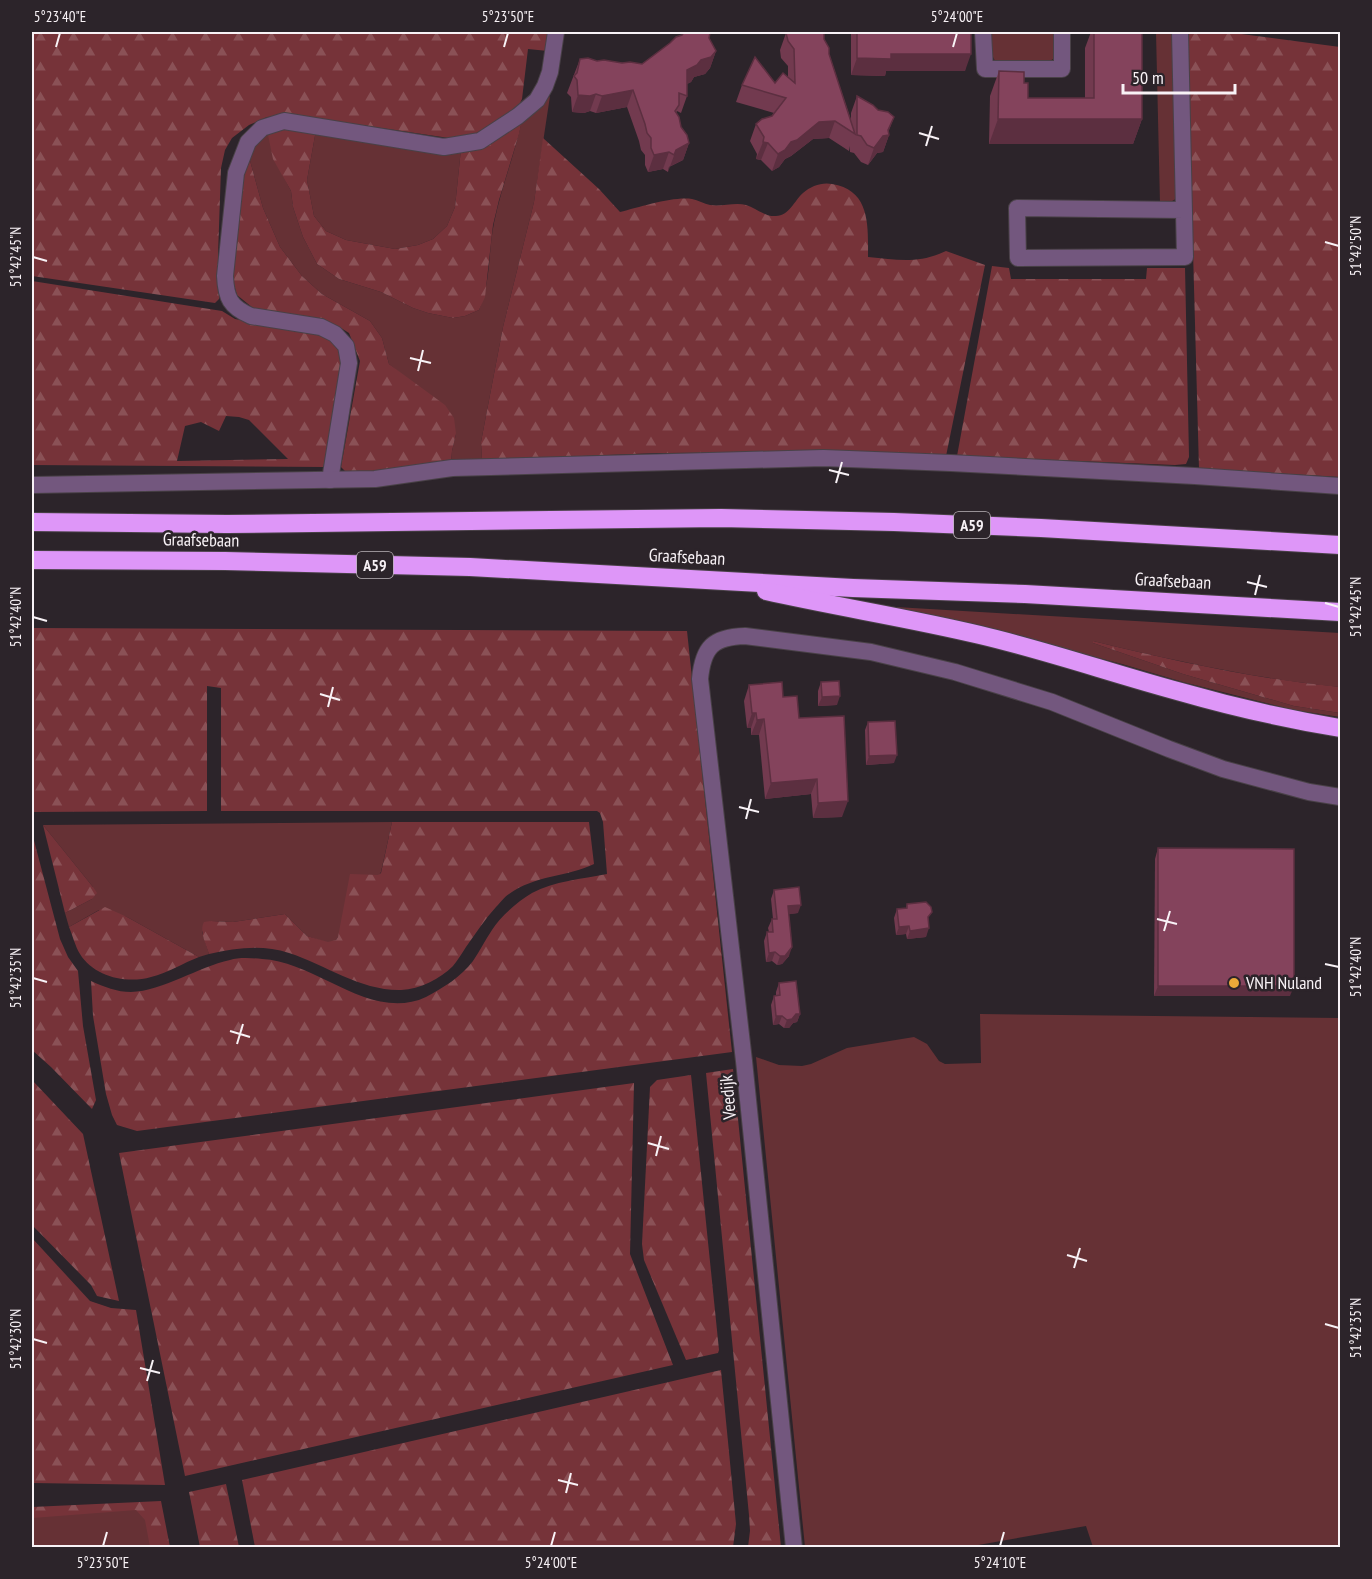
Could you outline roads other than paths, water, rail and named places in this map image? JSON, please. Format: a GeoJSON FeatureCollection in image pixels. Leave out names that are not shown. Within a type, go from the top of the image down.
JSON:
{"type":"FeatureCollection","features":[{"type":"Feature","properties":{"kind":"highway","name":"Graafsebaan"},"geometry":{"type":"LineString","coordinates":[[32,522],[227,524],[721,518],[894,522],[1341,545]]}},
{"type":"Feature","properties":{"kind":"highway","name":"Graafsebaan"},"geometry":{"type":"LineString","coordinates":[[32,560],[225,561],[470,567],[853,588],[1095,597],[1341,612]]}},
{"type":"Feature","properties":{"kind":"highway","name":"A59"},"geometry":{"type":"LineString","coordinates":[[718,580],[823,604],[979,635],[1182,692],[1292,720],[1341,728]]}},
{"type":"Feature","properties":{"kind":"street"},"geometry":{"type":"LineString","coordinates":[[330,480],[349,363],[346,346],[335,334],[321,327],[251,316],[241,312],[228,299],[225,288],[236,173],[248,142],[262,128],[284,121],[444,147],[480,141],[518,116],[537,100],[550,72],[556,32]]}},
{"type":"Feature","properties":{"kind":"street"},"geometry":{"type":"LineString","coordinates":[[983,32],[985,69],[1062,69],[1062,32]]}},
{"type":"Feature","properties":{"kind":"street"},"geometry":{"type":"LineString","coordinates":[[1180,32],[1184,210],[1185,257],[1018,258],[1017,208],[1184,210]]}},
{"type":"Feature","properties":{"kind":"street"},"geometry":{"type":"LineString","coordinates":[[32,485],[375,479],[452,468],[823,458],[1195,476],[1341,486]]}},
{"type":"Feature","properties":{"kind":"street","name":"Veedijk"},"geometry":{"type":"LineString","coordinates":[[794,1548],[744,1061],[700,679],[705,654],[719,640],[745,636],[871,652],[945,669],[1052,702],[1223,769],[1309,792],[1341,797]]}},
{"type":"Feature","properties":{"kind":"place","name":"VNH Nuland"},"geometry":{"type":"Point","coordinates":[1234,983]}}]}
